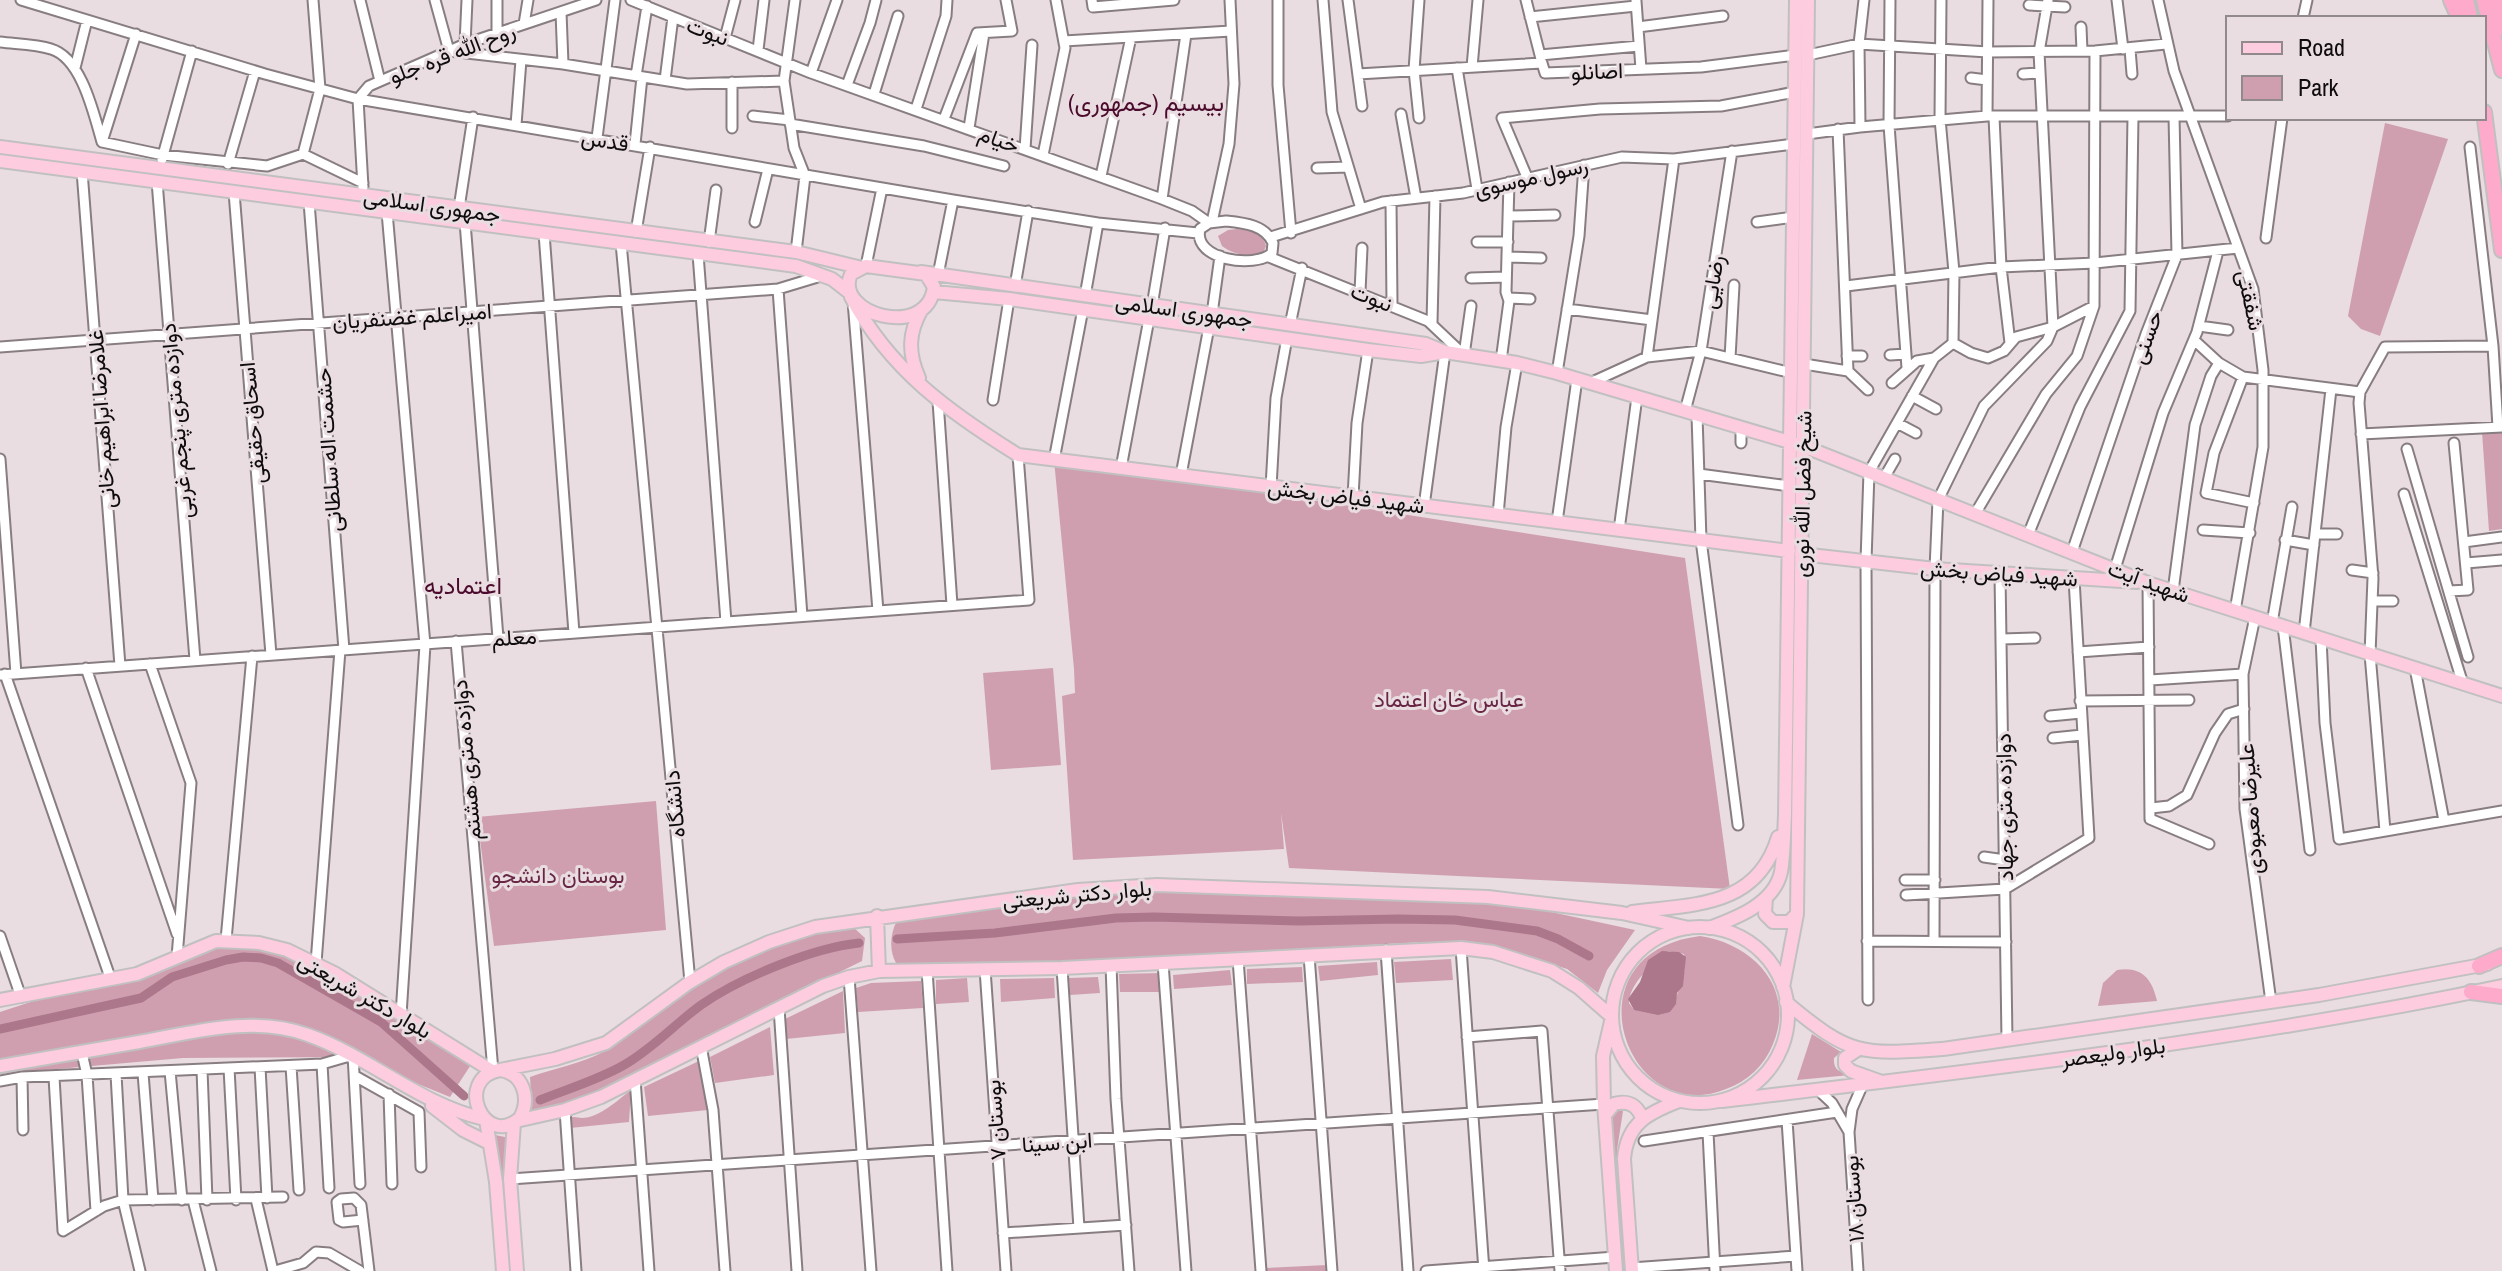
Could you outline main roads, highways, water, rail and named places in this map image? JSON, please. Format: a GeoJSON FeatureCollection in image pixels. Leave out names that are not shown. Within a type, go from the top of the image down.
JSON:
{"type":"FeatureCollection","features":[{"type":"Feature","properties":{"kind":"highway"},"geometry":{"type":"LineString","coordinates":[[2484,0],[2502,70]]}},
{"type":"Feature","properties":{"kind":"highway"},"geometry":{"type":"LineString","coordinates":[[2497,0],[2499,53]]}},
{"type":"Feature","properties":{"kind":"highway"},"geometry":{"type":"LineString","coordinates":[[2485,120],[2502,250]]}},
{"type":"Feature","properties":{"kind":"highway"},"geometry":{"type":"LineString","coordinates":[[2479,966],[2502,959]]}},
{"type":"Feature","properties":{"kind":"highway"},"geometry":{"type":"LineString","coordinates":[[2471,992],[2502,996]]}},
{"type":"Feature","properties":{"kind":"main road","name":"شیخ فضل الله نوری"},"geometry":{"type":"LineString","coordinates":[[1766,898],[1780,875],[1785,815],[1797,444],[1804,364],[1807,134],[1796,0]]}},
{"type":"Feature","properties":{"kind":"main road","name":"شیخ فضل الله نوری"},"geometry":{"type":"LineString","coordinates":[[1783,987],[1797,914],[1795,552],[1790,486],[1797,444],[1792,373],[1794,144],[1795,92],[1808,0]]}},
{"type":"Feature","properties":{"kind":"main road","name":"جمهوری اسلامی"},"geometry":{"type":"LineString","coordinates":[[0,147],[15,156],[82,171],[160,168],[234,192],[796,266],[822,275],[879,316],[901,319],[922,307]]}},
{"type":"Feature","properties":{"kind":"main road","name":"جمهوری اسلامی"},"geometry":{"type":"LineString","coordinates":[[0,161],[15,156],[363,189],[459,208],[796,252],[864,267],[938,275],[1012,292],[1289,332],[1426,344],[1445,352],[1517,363],[1557,373],[1797,444]]}},
{"type":"Feature","properties":{"kind":"main road"},"geometry":{"type":"LineString","coordinates":[[851,297],[848,280],[851,274],[864,267]]}},
{"type":"Feature","properties":{"kind":"main road"},"geometry":{"type":"LineString","coordinates":[[921,272],[933,282],[934,292],[922,307],[911,331],[910,345],[912,364],[924,388]]}},
{"type":"Feature","properties":{"kind":"main road","name":"جمهوری اسلامی"},"geometry":{"type":"LineString","coordinates":[[934,292],[1012,292]]}},
{"type":"Feature","properties":{"kind":"main road","name":"شهید فیاض بخش"},"geometry":{"type":"LineString","coordinates":[[851,297],[880,344],[924,388],[961,419],[1018,455],[1935,569],[2148,583]]}},
{"type":"Feature","properties":{"kind":"main road","name":"جمهوری اسلامی"},"geometry":{"type":"LineString","coordinates":[[1289,332],[1368,350],[1421,356],[1445,352]]}},
{"type":"Feature","properties":{"kind":"main road","name":"شهید آیت"},"geometry":{"type":"LineString","coordinates":[[1797,444],[2148,583],[2502,696]]}},
{"type":"Feature","properties":{"kind":"main road"},"geometry":{"type":"LineString","coordinates":[[1622,913],[1698,903],[1728,897],[1740,890],[1759,875],[1768,862],[1785,815]]}},
{"type":"Feature","properties":{"kind":"main road","name":"بلوار دکتر شریعتی"},"geometry":{"type":"LineString","coordinates":[[7,1000],[153,969],[201,945],[226,940],[259,943],[287,950],[316,963],[495,1070],[555,1059],[606,1043],[690,982],[724,962],[769,942],[815,927],[877,916],[1091,889],[1157,885],[1488,897],[1622,913],[1689,928]]}},
{"type":"Feature","properties":{"kind":"main road"},"geometry":{"type":"LineString","coordinates":[[1766,898],[1765,914],[1773,922],[1789,922],[1797,914]]}},
{"type":"Feature","properties":{"kind":"main road"},"geometry":{"type":"LineString","coordinates":[[1709,928],[1739,917],[1766,898]]}},
{"type":"Feature","properties":{"kind":"main road"},"geometry":{"type":"LineString","coordinates":[[877,916],[879,971]]}},
{"type":"Feature","properties":{"kind":"main road"},"geometry":{"type":"LineString","coordinates":[[0,1066],[217,1028],[255,1025],[293,1030],[353,1055],[444,1107],[498,1126],[565,1110],[601,1097],[823,986],[879,971],[1062,968],[1461,948],[1493,952],[1552,971],[1579,988],[1612,1017],[1620,1050],[1639,1079],[1657,1092],[1679,1101],[1700,1103],[1722,1101],[1742,1093],[1760,1080],[1783,1044],[1787,1023],[1783,987],[1774,969],[1762,953],[1729,932],[1689,928],[1651,942],[1636,954],[1624,970],[1616,989],[1612,1017],[1603,1056],[1616,1264]]}},
{"type":"Feature","properties":{"kind":"main road","name":"بلوار ولیعصر"},"geometry":{"type":"LineString","coordinates":[[1786,1002],[1832,1039],[1857,1050],[1899,1052],[2007,1040],[2319,995],[2479,966]]}},
{"type":"Feature","properties":{"kind":"main road","name":"بلوار ولیعصر"},"geometry":{"type":"LineString","coordinates":[[1722,1101],[2111,1053],[2323,1021],[2502,986]]}},
{"type":"Feature","properties":{"kind":"main road"},"geometry":{"type":"LineString","coordinates":[[2319,995],[2323,1021]]}},
{"type":"Feature","properties":{"kind":"main road"},"geometry":{"type":"LineString","coordinates":[[1857,1050],[1845,1058],[1845,1065],[1851,1071],[1882,1082]]}},
{"type":"Feature","properties":{"kind":"main road"},"geometry":{"type":"LineString","coordinates":[[503,1271],[496,1182],[476,1087],[479,1080],[495,1070],[514,1074],[523,1087],[523,1111],[515,1122],[510,1179],[517,1271]]}},
{"type":"Feature","properties":{"kind":"main road"},"geometry":{"type":"LineString","coordinates":[[414,1092],[463,1130],[489,1143]]}},
{"type":"Feature","properties":{"kind":"main road"},"geometry":{"type":"LineString","coordinates":[[1632,1269],[1625,1142],[1642,1118],[1679,1101]]}},
{"type":"Feature","properties":{"kind":"main road"},"geometry":{"type":"LineString","coordinates":[[1605,1109],[1614,1104],[1628,1103],[1642,1118]]}},
{"type":"Feature","properties":{"kind":"waterway"},"geometry":{"type":"LineString","coordinates":[[897,939],[995,933],[1116,918],[1455,920],[1537,931],[1589,956]]}},
{"type":"Feature","properties":{"kind":"waterway"},"geometry":{"type":"LineString","coordinates":[[540,1100],[624,1065],[701,1005],[736,985],[799,958],[859,943]]}},
{"type":"Feature","properties":{"kind":"waterway"},"geometry":{"type":"LineString","coordinates":[[0,1029],[141,998],[172,977],[226,960],[261,958],[278,963],[381,1022],[464,1096]]}},
{"type":"Feature","properties":{"kind":"district","name":"(بیسیم (جمهوری"},"geometry":{"type":"Point","coordinates":[1146,103]}},
{"type":"Feature","properties":{"kind":"district","name":"اعتمادیه"},"geometry":{"type":"Point","coordinates":[463,586]}},
{"type":"Feature","properties":{"kind":"park label","name":"عباس خان اعتماد"},"geometry":{"type":"Point","coordinates":[1449,699]}},
{"type":"Feature","properties":{"kind":"park label","name":"بوستان دانشجو"},"geometry":{"type":"Point","coordinates":[558,875]}}]}
